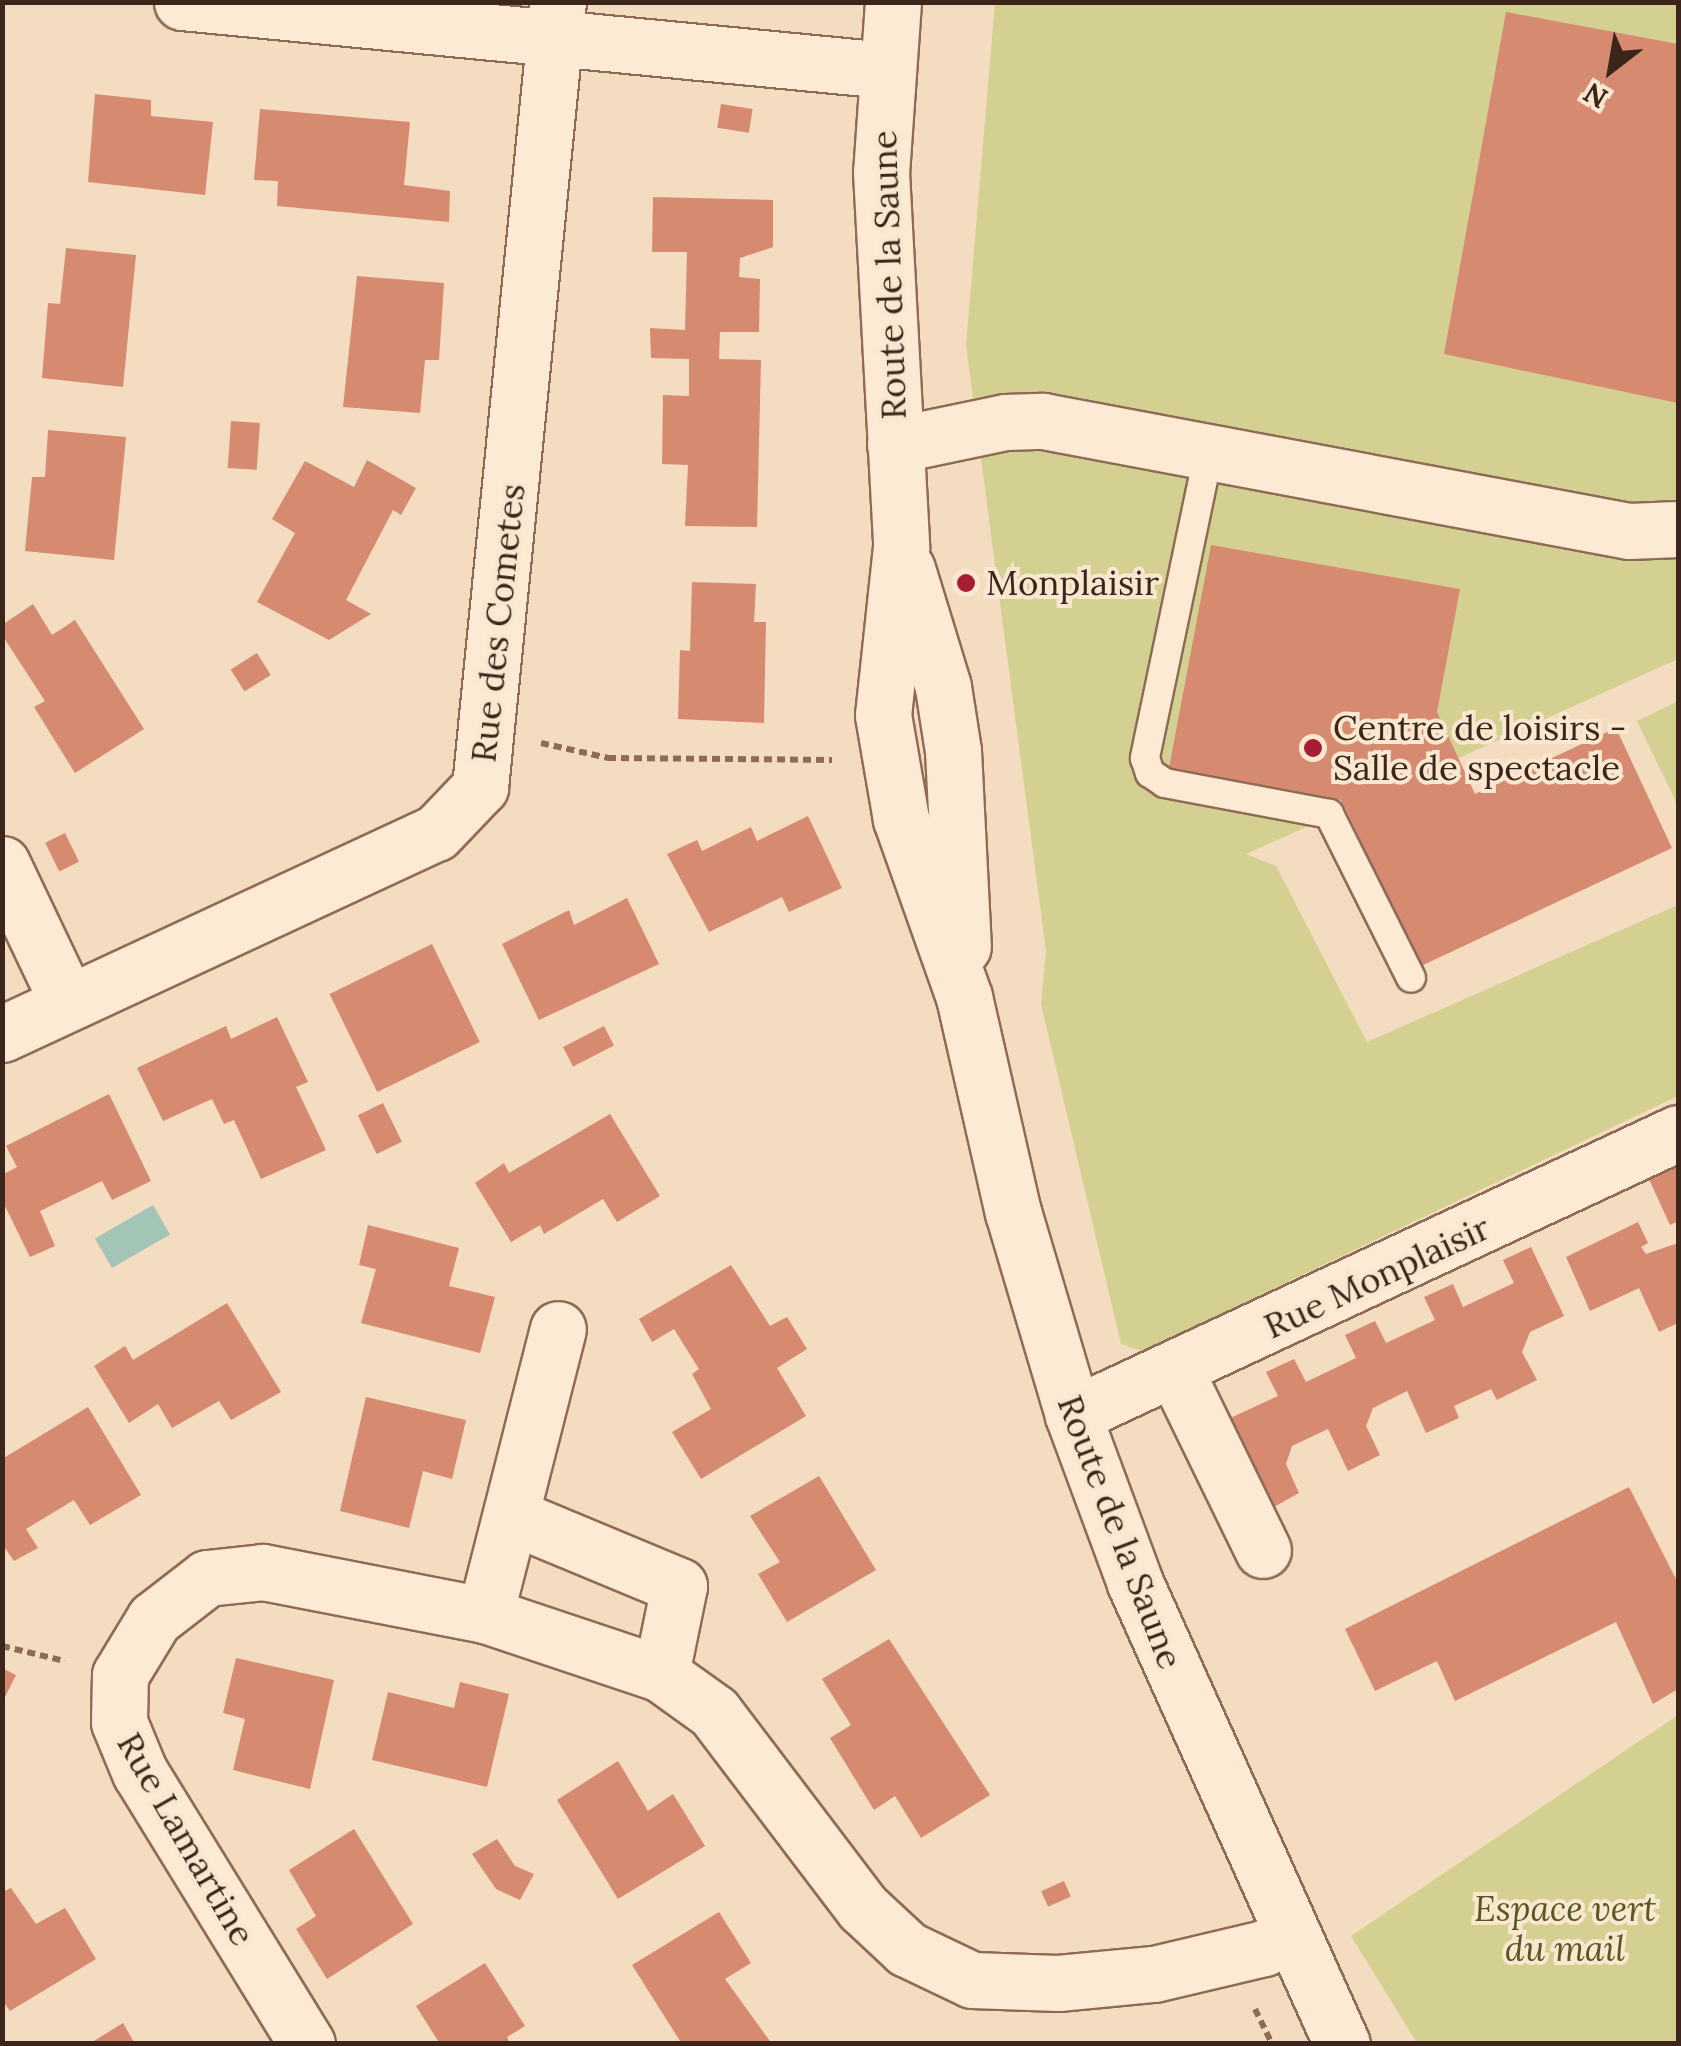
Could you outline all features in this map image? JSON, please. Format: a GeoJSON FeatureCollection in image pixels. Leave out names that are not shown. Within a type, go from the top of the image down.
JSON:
{"type":"FeatureCollection","features":[{"type":"Feature","properties":{"kind":"street"},"geometry":{"type":"LineString","coordinates":[[182,2],[557,21],[885,70]]}},
{"type":"Feature","properties":{"kind":"street","name":"Route de la Saune"},"geometry":{"type":"LineString","coordinates":[[893,2],[885,70],[882,228],[901,547],[944,687],[953,750],[961,814],[964,997],[1013,1212],[1073,1416],[1135,1583],[1342,2044]]}},
{"type":"Feature","properties":{"kind":"street","name":"Rue des Cometes"},"geometry":{"type":"LineString","coordinates":[[2,1034],[436,833],[480,786],[490,731],[557,21]]}},
{"type":"Feature","properties":{"kind":"street"},"geometry":{"type":"LineString","coordinates":[[895,445],[1005,422],[1043,421],[1629,531],[1678,530]]}},
{"type":"Feature","properties":{"kind":"street"},"geometry":{"type":"LineString","coordinates":[[2,864],[67,1001]]}},
{"type":"Feature","properties":{"kind":"street","name":"Rue Monplaisir"},"geometry":{"type":"LineString","coordinates":[[1073,1416],[1176,1372],[1678,1133]]}},
{"type":"Feature","properties":{"kind":"street"},"geometry":{"type":"LineString","coordinates":[[485,1614],[558,1330]]}},
{"type":"Feature","properties":{"kind":"street"},"geometry":{"type":"LineString","coordinates":[[1176,1372],[1263,1550]]}},
{"type":"Feature","properties":{"kind":"street"},"geometry":{"type":"LineString","coordinates":[[511,1516],[679,1586],[661,1674]]}},
{"type":"Feature","properties":{"kind":"street","name":"Rue Lamartine"},"geometry":{"type":"LineString","coordinates":[[307,2044],[140,1773],[119,1722],[120,1675],[154,1618],[207,1578],[263,1572],[485,1614],[661,1674],[714,1712],[863,1908],[906,1949],[972,1980],[1058,1983],[1154,1974],[1264,1948],[1290,1935]]}},
{"type":"Feature","properties":{"kind":"lane"},"geometry":{"type":"LineString","coordinates":[[1208,452],[1145,758],[1150,773],[1166,783],[1329,814],[1411,978]]}},
{"type":"Feature","properties":{"kind":"path"},"geometry":{"type":"LineString","coordinates":[[490,731],[608,758],[843,760]]}},
{"type":"Feature","properties":{"kind":"green space"},"geometry":{"type":"Polygon","coordinates":[[[995,3],[1678,3],[1678,659],[1246,854],[1276,866],[1367,1042],[1678,905],[1678,1096],[1142,1351],[1121,1344],[1041,1004],[1046,951],[966,345],[995,3]]]}},
{"type":"Feature","properties":{"kind":"green space"},"geometry":{"type":"Polygon","coordinates":[[[1678,701],[1678,806],[1637,721],[1678,701]]]}},
{"type":"Feature","properties":{"kind":"green space","name":"Espace vert du mail"},"geometry":{"type":"Polygon","coordinates":[[[1678,1715],[1678,2043],[1417,2043],[1351,1936],[1678,1715]]]}},
{"type":"Feature","properties":{"kind":"shaded area"},"geometry":{"type":"Polygon","coordinates":[[[153,1205],[170,1234],[112,1268],[95,1238],[153,1205]]]}},
{"type":"Feature","properties":{"kind":"building"},"geometry":{"type":"Polygon","coordinates":[[[1506,12],[1678,44],[1678,403],[1444,354],[1506,12]]]}},
{"type":"Feature","properties":{"kind":"building"},"geometry":{"type":"Polygon","coordinates":[[[95,94],[151,100],[151,116],[213,122],[205,195],[88,182],[95,94]]]}},
{"type":"Feature","properties":{"kind":"building"},"geometry":{"type":"Polygon","coordinates":[[[721,104],[753,109],[749,133],[717,128],[721,104]]]}},
{"type":"Feature","properties":{"kind":"building"},"geometry":{"type":"Polygon","coordinates":[[[260,109],[410,122],[404,185],[450,191],[449,222],[277,206],[278,181],[254,180],[260,109]]]}},
{"type":"Feature","properties":{"kind":"building"},"geometry":{"type":"Polygon","coordinates":[[[653,197],[773,200],[773,247],[740,258],[739,277],[760,279],[759,332],[720,332],[719,359],[761,360],[757,527],[685,526],[688,465],[662,464],[663,395],[689,396],[689,359],[651,358],[650,328],[685,330],[687,252],[652,252],[653,197]]]}},
{"type":"Feature","properties":{"kind":"building"},"geometry":{"type":"Polygon","coordinates":[[[66,248],[136,255],[123,387],[42,378],[48,303],[60,304],[66,248]]]}},
{"type":"Feature","properties":{"kind":"building"},"geometry":{"type":"Polygon","coordinates":[[[357,276],[444,283],[439,360],[425,360],[420,413],[343,407],[357,276]]]}},
{"type":"Feature","properties":{"kind":"building"},"geometry":{"type":"Polygon","coordinates":[[[231,421],[260,423],[257,470],[228,468],[231,421]]]}},
{"type":"Feature","properties":{"kind":"building"},"geometry":{"type":"Polygon","coordinates":[[[48,430],[126,437],[114,560],[25,551],[32,477],[45,477],[48,430]]]}},
{"type":"Feature","properties":{"kind":"building"},"geometry":{"type":"Polygon","coordinates":[[[367,460],[416,488],[401,515],[393,510],[346,600],[371,614],[329,640],[257,602],[295,533],[272,519],[305,461],[354,487],[367,460]]]}},
{"type":"Feature","properties":{"kind":"building","name":"Centre de loisirs - Salle de spectacle"},"geometry":{"type":"Polygon","coordinates":[[[1211,545],[1460,589],[1437,712],[1475,794],[1616,728],[1672,848],[1421,966],[1341,800],[1169,768],[1211,545]]]}},
{"type":"Feature","properties":{"kind":"building"},"geometry":{"type":"Polygon","coordinates":[[[692,582],[756,584],[754,622],[766,622],[764,723],[678,719],[680,650],[690,651],[692,582]]]}},
{"type":"Feature","properties":{"kind":"building"},"geometry":{"type":"Polygon","coordinates":[[[33,604],[52,635],[75,620],[144,729],[75,773],[34,707],[45,701],[2,635],[2,625],[33,604]]]}},
{"type":"Feature","properties":{"kind":"building"},"geometry":{"type":"Polygon","coordinates":[[[257,653],[271,675],[244,691],[231,669],[257,653]]]}},
{"type":"Feature","properties":{"kind":"building"},"geometry":{"type":"Polygon","coordinates":[[[808,816],[842,888],[789,912],[782,897],[709,932],[667,854],[697,840],[702,851],[751,827],[757,841],[808,816]]]}},
{"type":"Feature","properties":{"kind":"building"},"geometry":{"type":"Polygon","coordinates":[[[65,833],[79,862],[59,871],[45,843],[65,833]]]}},
{"type":"Feature","properties":{"kind":"building"},"geometry":{"type":"Polygon","coordinates":[[[627,898],[659,964],[539,1020],[502,944],[569,910],[574,925],[627,898]]]}},
{"type":"Feature","properties":{"kind":"building"},"geometry":{"type":"Polygon","coordinates":[[[432,944],[480,1042],[377,1092],[330,994],[432,944]]]}},
{"type":"Feature","properties":{"kind":"building"},"geometry":{"type":"Polygon","coordinates":[[[277,1017],[308,1082],[296,1087],[326,1150],[261,1179],[234,1120],[224,1124],[212,1099],[163,1121],[137,1068],[226,1026],[231,1039],[277,1017]]]}},
{"type":"Feature","properties":{"kind":"building"},"geometry":{"type":"Polygon","coordinates":[[[604,1026],[614,1046],[573,1066],[563,1047],[604,1026]]]}},
{"type":"Feature","properties":{"kind":"building"},"geometry":{"type":"Polygon","coordinates":[[[109,1094],[151,1181],[112,1200],[102,1181],[40,1211],[55,1246],[30,1257],[2,1200],[2,1175],[17,1167],[6,1146],[109,1094]]]}},
{"type":"Feature","properties":{"kind":"building"},"geometry":{"type":"Polygon","coordinates":[[[383,1103],[402,1142],[377,1154],[358,1115],[383,1103]]]}},
{"type":"Feature","properties":{"kind":"building"},"geometry":{"type":"Polygon","coordinates":[[[610,1114],[660,1196],[617,1222],[603,1199],[544,1234],[540,1225],[511,1242],[475,1183],[504,1163],[509,1173],[610,1114]]]}},
{"type":"Feature","properties":{"kind":"building"},"geometry":{"type":"Polygon","coordinates":[[[1678,1163],[1678,1221],[1670,1225],[1648,1177],[1678,1163]]]}},
{"type":"Feature","properties":{"kind":"building"},"geometry":{"type":"Polygon","coordinates":[[[1638,1222],[1648,1243],[1641,1247],[1646,1254],[1678,1243],[1678,1323],[1659,1332],[1639,1288],[1590,1311],[1566,1257],[1638,1222]]]}},
{"type":"Feature","properties":{"kind":"building"},"geometry":{"type":"Polygon","coordinates":[[[368,1225],[459,1248],[449,1286],[495,1297],[480,1353],[361,1323],[376,1269],[359,1265],[368,1225]]]}},
{"type":"Feature","properties":{"kind":"building"},"geometry":{"type":"Polygon","coordinates":[[[1531,1247],[1564,1316],[1530,1332],[1522,1352],[1537,1380],[1497,1400],[1491,1389],[1454,1406],[1459,1418],[1426,1433],[1407,1391],[1373,1408],[1366,1426],[1380,1455],[1348,1471],[1328,1429],[1292,1446],[1286,1464],[1299,1493],[1268,1510],[1226,1420],[1278,1396],[1266,1372],[1294,1359],[1306,1382],[1356,1358],[1345,1335],[1375,1321],[1386,1343],[1435,1320],[1424,1297],[1453,1284],[1463,1307],[1514,1283],[1503,1260],[1531,1247]]]}},
{"type":"Feature","properties":{"kind":"building"},"geometry":{"type":"Polygon","coordinates":[[[731,1265],[770,1326],[787,1317],[807,1349],[777,1368],[806,1416],[701,1479],[672,1432],[711,1409],[692,1374],[699,1369],[674,1329],[652,1342],[639,1319],[731,1265]]]}},
{"type":"Feature","properties":{"kind":"building"},"geometry":{"type":"Polygon","coordinates":[[[227,1303],[281,1392],[231,1420],[219,1401],[172,1428],[158,1404],[129,1423],[94,1366],[125,1346],[133,1360],[227,1303]]]}},
{"type":"Feature","properties":{"kind":"building"},"geometry":{"type":"Polygon","coordinates":[[[366,1397],[466,1420],[452,1479],[423,1471],[409,1528],[340,1511],[366,1397]]]}},
{"type":"Feature","properties":{"kind":"building"},"geometry":{"type":"Polygon","coordinates":[[[88,1407],[141,1495],[90,1525],[74,1500],[26,1529],[38,1548],[14,1561],[2,1544],[2,1459],[88,1407]]]}},
{"type":"Feature","properties":{"kind":"building"},"geometry":{"type":"Polygon","coordinates":[[[819,1476],[876,1570],[787,1622],[758,1574],[780,1562],[750,1516],[819,1476]]]}},
{"type":"Feature","properties":{"kind":"building"},"geometry":{"type":"Polygon","coordinates":[[[1629,1487],[1678,1583],[1678,1689],[1653,1704],[1616,1622],[1455,1701],[1437,1661],[1375,1691],[1345,1629],[1629,1487]]]}},
{"type":"Feature","properties":{"kind":"building"},"geometry":{"type":"Polygon","coordinates":[[[889,1639],[990,1795],[921,1838],[895,1796],[874,1810],[830,1738],[851,1725],[822,1679],[889,1639]]]}},
{"type":"Feature","properties":{"kind":"building"},"geometry":{"type":"Polygon","coordinates":[[[236,1658],[334,1680],[310,1789],[233,1770],[245,1719],[223,1713],[236,1658]]]}},
{"type":"Feature","properties":{"kind":"building"},"geometry":{"type":"Polygon","coordinates":[[[2,1668],[16,1675],[2,1703],[2,1668]]]}},
{"type":"Feature","properties":{"kind":"building"},"geometry":{"type":"Polygon","coordinates":[[[460,1682],[509,1694],[487,1787],[372,1760],[388,1692],[454,1708],[460,1682]]]}},
{"type":"Feature","properties":{"kind":"building"},"geometry":{"type":"Polygon","coordinates":[[[618,1761],[648,1811],[673,1794],[705,1846],[618,1899],[557,1800],[618,1761]]]}},
{"type":"Feature","properties":{"kind":"building"},"geometry":{"type":"Polygon","coordinates":[[[354,1829],[413,1924],[327,1979],[296,1929],[316,1916],[289,1870],[354,1829]]]}},
{"type":"Feature","properties":{"kind":"building"},"geometry":{"type":"Polygon","coordinates":[[[497,1839],[515,1866],[534,1874],[520,1900],[496,1889],[472,1854],[497,1839]]]}},
{"type":"Feature","properties":{"kind":"building"},"geometry":{"type":"Polygon","coordinates":[[[1064,1881],[1071,1897],[1048,1907],[1041,1891],[1064,1881]]]}},
{"type":"Feature","properties":{"kind":"building"},"geometry":{"type":"Polygon","coordinates":[[[11,1888],[36,1924],[65,1908],[96,1959],[10,2011],[2,2000],[2,1892],[11,1888]]]}},
{"type":"Feature","properties":{"kind":"building"},"geometry":{"type":"Polygon","coordinates":[[[719,1912],[751,1963],[725,1979],[772,2044],[682,2044],[632,1965],[719,1912]]]}},
{"type":"Feature","properties":{"kind":"building"},"geometry":{"type":"Polygon","coordinates":[[[485,1963],[525,2026],[507,2037],[510,2044],[440,2044],[416,2006],[485,1963]]]}},
{"type":"Feature","properties":{"kind":"building"},"geometry":{"type":"Polygon","coordinates":[[[123,2023],[135,2044],[89,2044],[123,2023]]]}},
{"type":"Feature","properties":{"kind":"place","name":"Monplaisir"},"geometry":{"type":"Point","coordinates":[966,583]}},
{"type":"Feature","properties":{"kind":"place","name":"Centre de loisirs - Salle de spectacle"},"geometry":{"type":"Point","coordinates":[1313,748]}}]}
